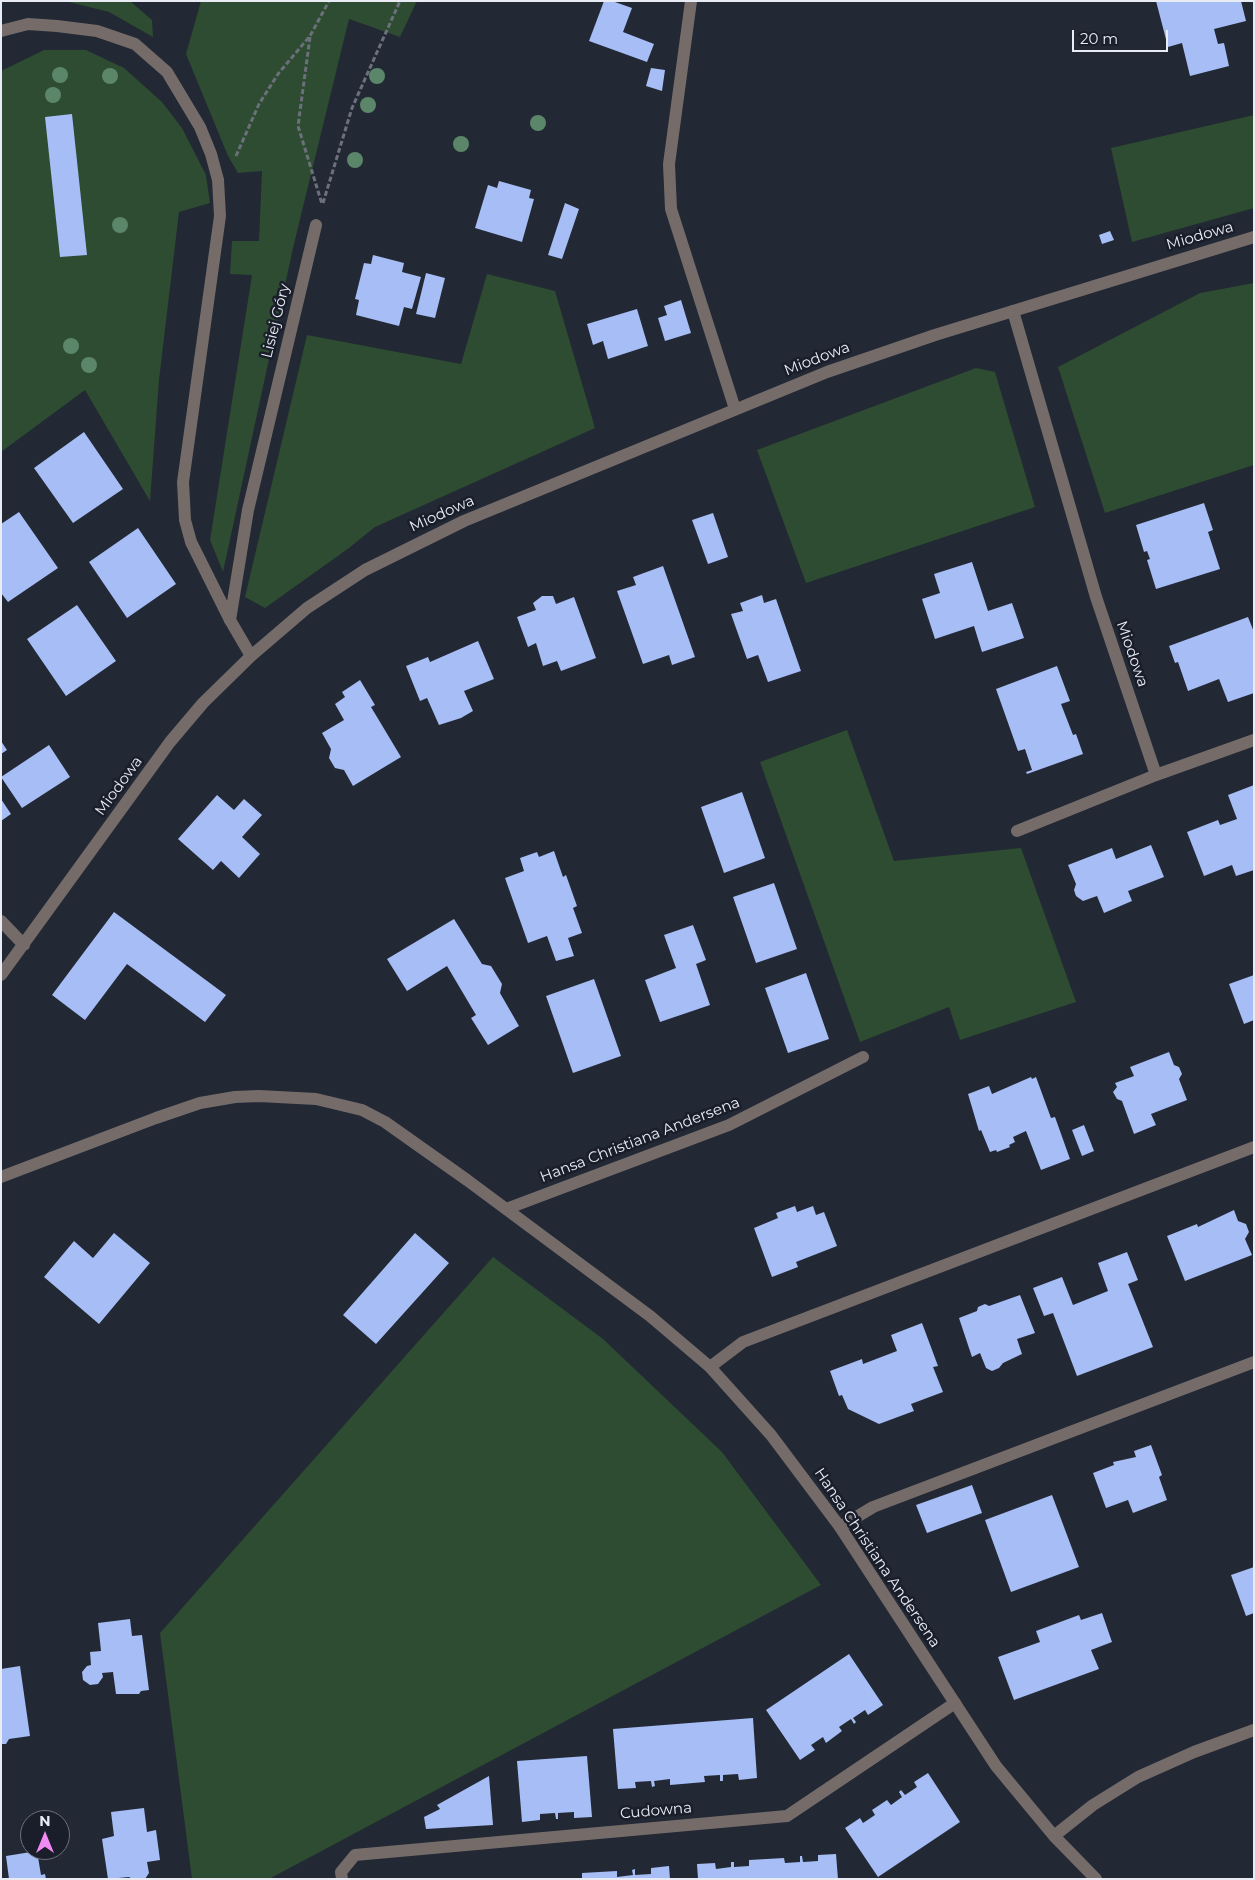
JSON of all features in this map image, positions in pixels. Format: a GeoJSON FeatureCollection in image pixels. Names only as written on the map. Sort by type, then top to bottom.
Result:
{"type":"FeatureCollection","features":[{"type":"Feature","properties":{"kind":"street"},"geometry":{"type":"LineString","coordinates":[[691,1],[669,164],[671,209],[735,409]]}},
{"type":"Feature","properties":{"kind":"street"},"geometry":{"type":"LineString","coordinates":[[1,31],[28,24],[57,26],[96,31],[135,44],[168,72],[200,127],[216,172],[220,216],[183,482],[185,520],[191,542],[230,620],[251,656]]}},
{"type":"Feature","properties":{"kind":"street","name":"Lisiej Góry"},"geometry":{"type":"LineString","coordinates":[[230,620],[248,510],[316,225]]}},
{"type":"Feature","properties":{"kind":"street","name":"Miodowa"},"geometry":{"type":"LineString","coordinates":[[1,975],[170,742],[219,686],[307,608],[366,570],[394,554],[464,521],[850,363],[1254,237]]}},
{"type":"Feature","properties":{"kind":"street","name":"Miodowa"},"geometry":{"type":"LineString","coordinates":[[1013,311],[1096,597],[1156,775]]}},
{"type":"Feature","properties":{"kind":"street"},"geometry":{"type":"LineString","coordinates":[[1017,831],[1156,775],[1254,740]]}},
{"type":"Feature","properties":{"kind":"street"},"geometry":{"type":"LineString","coordinates":[[1,921],[24,945]]}},
{"type":"Feature","properties":{"kind":"street","name":"Hansa Christiana Andersena"},"geometry":{"type":"LineString","coordinates":[[506,1209],[729,1125],[863,1057]]}},
{"type":"Feature","properties":{"kind":"street","name":"Hansa Christiana Andersena"},"geometry":{"type":"LineString","coordinates":[[1,1177],[200,1103],[241,1097],[290,1097],[332,1102],[362,1110],[420,1146],[650,1316],[710,1367],[771,1435],[840,1527],[996,1766],[1054,1836],[1096,1879]]}},
{"type":"Feature","properties":{"kind":"street"},"geometry":{"type":"LineString","coordinates":[[710,1367],[743,1342],[1254,1147]]}},
{"type":"Feature","properties":{"kind":"street"},"geometry":{"type":"LineString","coordinates":[[840,1527],[873,1507],[1254,1362]]}},
{"type":"Feature","properties":{"kind":"street","name":"Cudowna"},"geometry":{"type":"LineString","coordinates":[[342,1879],[341,1872],[355,1855],[787,1816],[955,1703]]}},
{"type":"Feature","properties":{"kind":"street"},"geometry":{"type":"LineString","coordinates":[[1054,1836],[1093,1805],[1138,1777],[1194,1752],[1254,1730]]}},
{"type":"Feature","properties":{"kind":"path"},"geometry":{"type":"LineString","coordinates":[[216,172],[238,154],[259,104],[278,74],[310,36],[328,1]]}},
{"type":"Feature","properties":{"kind":"path"},"geometry":{"type":"LineString","coordinates":[[316,225],[352,108],[400,1]]}},
{"type":"Feature","properties":{"kind":"path"},"geometry":{"type":"LineString","coordinates":[[310,36],[298,126],[322,205]]}},
{"type":"Feature","properties":{"kind":"green space"},"geometry":{"type":"Polygon","coordinates":[[[65,1],[130,1],[152,20],[153,37],[109,12],[65,1]]]}},
{"type":"Feature","properties":{"kind":"green space"},"geometry":{"type":"Polygon","coordinates":[[[201,1],[417,1],[400,37],[349,19],[293,248],[223,572],[210,540],[252,275],[230,274],[232,241],[259,241],[262,171],[238,173],[228,156],[186,54],[201,1]]]}},
{"type":"Feature","properties":{"kind":"green space"},"geometry":{"type":"Polygon","coordinates":[[[44,50],[86,50],[124,68],[162,102],[182,128],[206,175],[210,203],[179,212],[159,380],[150,501],[85,390],[1,452],[1,71],[44,50]]]}},
{"type":"Feature","properties":{"kind":"green space"},"geometry":{"type":"Polygon","coordinates":[[[1254,115],[1254,208],[1132,242],[1111,148],[1254,115]]]}},
{"type":"Feature","properties":{"kind":"green space"},"geometry":{"type":"Polygon","coordinates":[[[487,274],[555,291],[595,428],[375,527],[265,608],[245,597],[307,335],[461,364],[487,274]]]}},
{"type":"Feature","properties":{"kind":"green space"},"geometry":{"type":"Polygon","coordinates":[[[1254,283],[1254,465],[1105,513],[1058,367],[1200,293],[1254,283]]]}},
{"type":"Feature","properties":{"kind":"green space"},"geometry":{"type":"Polygon","coordinates":[[[976,368],[995,372],[1035,507],[806,583],[757,450],[976,368]]]}},
{"type":"Feature","properties":{"kind":"green space"},"geometry":{"type":"Polygon","coordinates":[[[847,730],[894,861],[1021,848],[1076,1002],[960,1040],[949,1007],[860,1042],[760,762],[847,730]]]}},
{"type":"Feature","properties":{"kind":"green space"},"geometry":{"type":"Polygon","coordinates":[[[493,1257],[603,1339],[722,1452],[821,1585],[269,1879],[192,1879],[160,1633],[493,1257]]]}},
{"type":"Feature","properties":{"kind":"building"},"geometry":{"type":"Polygon","coordinates":[[[604,1],[612,1],[632,8],[623,32],[654,44],[647,62],[589,41],[604,1]]]}},
{"type":"Feature","properties":{"kind":"building"},"geometry":{"type":"Polygon","coordinates":[[[1156,1],[1241,1],[1246,21],[1214,29],[1218,44],[1224,43],[1229,66],[1190,76],[1182,43],[1168,47],[1156,1]]]}},
{"type":"Feature","properties":{"kind":"building"},"geometry":{"type":"Polygon","coordinates":[[[651,68],[665,70],[662,91],[646,86],[651,68]]]}},
{"type":"Feature","properties":{"kind":"building"},"geometry":{"type":"Polygon","coordinates":[[[72,114],[87,255],[60,257],[45,117],[72,114]]]}},
{"type":"Feature","properties":{"kind":"building"},"geometry":{"type":"Polygon","coordinates":[[[499,181],[531,190],[529,198],[534,199],[522,242],[475,228],[488,185],[497,188],[499,181]]]}},
{"type":"Feature","properties":{"kind":"building"},"geometry":{"type":"Polygon","coordinates":[[[565,203],[579,209],[562,259],[548,255],[565,203]]]}},
{"type":"Feature","properties":{"kind":"building"},"geometry":{"type":"Polygon","coordinates":[[[1110,231],[1114,240],[1102,244],[1099,235],[1110,231]]]}},
{"type":"Feature","properties":{"kind":"building"},"geometry":{"type":"Polygon","coordinates":[[[373,255],[404,263],[402,272],[421,277],[412,309],[404,307],[399,326],[356,315],[359,300],[355,299],[364,263],[371,264],[373,255]]]}},
{"type":"Feature","properties":{"kind":"building"},"geometry":{"type":"Polygon","coordinates":[[[426,273],[445,278],[435,318],[416,314],[426,273]]]}},
{"type":"Feature","properties":{"kind":"building"},"geometry":{"type":"Polygon","coordinates":[[[681,300],[691,333],[665,341],[658,318],[667,315],[664,306],[681,300]]]}},
{"type":"Feature","properties":{"kind":"building"},"geometry":{"type":"Polygon","coordinates":[[[637,309],[648,346],[608,359],[603,341],[593,345],[587,324],[637,309]]]}},
{"type":"Feature","properties":{"kind":"building"},"geometry":{"type":"Polygon","coordinates":[[[84,432],[123,489],[73,523],[34,468],[84,432]]]}},
{"type":"Feature","properties":{"kind":"building"},"geometry":{"type":"Polygon","coordinates":[[[1204,503],[1213,530],[1208,532],[1220,569],[1156,589],[1147,560],[1150,559],[1147,551],[1144,552],[1136,525],[1204,503]]]}},
{"type":"Feature","properties":{"kind":"building"},"geometry":{"type":"Polygon","coordinates":[[[19,512],[58,568],[8,602],[1,593],[1,524],[19,512]]]}},
{"type":"Feature","properties":{"kind":"building"},"geometry":{"type":"Polygon","coordinates":[[[713,513],[728,557],[708,564],[692,520],[713,513]]]}},
{"type":"Feature","properties":{"kind":"building"},"geometry":{"type":"Polygon","coordinates":[[[138,528],[176,584],[127,618],[89,562],[138,528]]]}},
{"type":"Feature","properties":{"kind":"building"},"geometry":{"type":"Polygon","coordinates":[[[972,562],[988,611],[1012,603],[1024,638],[982,652],[974,626],[935,639],[922,599],[940,593],[934,574],[972,562]]]}},
{"type":"Feature","properties":{"kind":"building"},"geometry":{"type":"Polygon","coordinates":[[[663,566],[695,657],[672,665],[669,655],[643,664],[617,591],[636,585],[633,577],[663,566]]]}},
{"type":"Feature","properties":{"kind":"building"},"geometry":{"type":"Polygon","coordinates":[[[762,595],[764,603],[776,599],[801,671],[768,682],[758,655],[747,659],[731,614],[743,611],[740,603],[762,595]]]}},
{"type":"Feature","properties":{"kind":"building"},"geometry":{"type":"Polygon","coordinates":[[[542,596],[553,596],[556,604],[574,597],[596,658],[561,671],[557,661],[543,666],[536,643],[528,647],[517,617],[536,610],[533,603],[542,596]]]}},
{"type":"Feature","properties":{"kind":"building"},"geometry":{"type":"Polygon","coordinates":[[[77,605],[116,661],[66,696],[27,639],[77,605]]]}},
{"type":"Feature","properties":{"kind":"building"},"geometry":{"type":"Polygon","coordinates":[[[1248,617],[1254,632],[1254,693],[1228,702],[1219,679],[1188,691],[1178,662],[1175,663],[1169,646],[1248,617]]]}},
{"type":"Feature","properties":{"kind":"building"},"geometry":{"type":"Polygon","coordinates":[[[478,641],[494,679],[464,691],[473,711],[461,718],[439,725],[427,698],[420,701],[406,666],[428,657],[430,662],[478,641]]]}},
{"type":"Feature","properties":{"kind":"building"},"geometry":{"type":"Polygon","coordinates":[[[1057,666],[1070,701],[1061,704],[1073,735],[1076,734],[1083,754],[1027,774],[1026,772],[1032,770],[1025,749],[1018,751],[996,689],[1057,666]]]}},
{"type":"Feature","properties":{"kind":"building"},"geometry":{"type":"Polygon","coordinates":[[[360,680],[375,705],[371,707],[401,757],[353,786],[344,770],[335,768],[329,758],[331,749],[322,733],[344,720],[335,704],[345,697],[342,692],[360,680]]]}},
{"type":"Feature","properties":{"kind":"building"},"geometry":{"type":"Polygon","coordinates":[[[1,741],[7,750],[1,754],[1,741]]]}},
{"type":"Feature","properties":{"kind":"building"},"geometry":{"type":"Polygon","coordinates":[[[49,745],[70,777],[22,808],[1,777],[49,745]]]}},
{"type":"Feature","properties":{"kind":"building"},"geometry":{"type":"Polygon","coordinates":[[[1254,785],[1254,870],[1236,876],[1232,865],[1204,876],[1187,832],[1218,820],[1220,825],[1237,819],[1228,795],[1254,785]]]}},
{"type":"Feature","properties":{"kind":"building"},"geometry":{"type":"Polygon","coordinates":[[[742,792],[765,858],[724,873],[701,807],[742,792]]]}},
{"type":"Feature","properties":{"kind":"building"},"geometry":{"type":"Polygon","coordinates":[[[217,795],[234,810],[244,799],[262,815],[242,837],[260,854],[239,878],[221,861],[213,870],[178,839],[217,795]]]}},
{"type":"Feature","properties":{"kind":"building"},"geometry":{"type":"Polygon","coordinates":[[[1,799],[11,814],[1,821],[1,799]]]}},
{"type":"Feature","properties":{"kind":"building"},"geometry":{"type":"Polygon","coordinates":[[[1151,845],[1164,877],[1128,891],[1132,901],[1104,913],[1097,896],[1083,901],[1076,896],[1074,890],[1076,884],[1068,865],[1112,848],[1116,859],[1151,845]]]}},
{"type":"Feature","properties":{"kind":"building"},"geometry":{"type":"Polygon","coordinates":[[[554,851],[563,877],[566,875],[577,906],[573,908],[582,933],[568,938],[574,956],[556,961],[547,936],[528,943],[505,878],[524,871],[520,858],[537,852],[539,857],[554,851]]]}},
{"type":"Feature","properties":{"kind":"building"},"geometry":{"type":"Polygon","coordinates":[[[774,883],[797,949],[756,963],[733,897],[774,883]]]}},
{"type":"Feature","properties":{"kind":"building"},"geometry":{"type":"Polygon","coordinates":[[[114,912],[226,995],[205,1022],[127,964],[85,1020],[52,995],[114,912]]]}},
{"type":"Feature","properties":{"kind":"building"},"geometry":{"type":"Polygon","coordinates":[[[454,919],[482,964],[491,966],[502,984],[500,993],[519,1026],[488,1045],[471,1018],[476,1015],[447,966],[407,991],[387,959],[454,919]]]}},
{"type":"Feature","properties":{"kind":"building"},"geometry":{"type":"Polygon","coordinates":[[[693,925],[706,960],[696,964],[710,1005],[660,1022],[645,980],[676,968],[664,935],[693,925]]]}},
{"type":"Feature","properties":{"kind":"building"},"geometry":{"type":"Polygon","coordinates":[[[806,973],[829,1039],[788,1053],[765,988],[806,973]]]}},
{"type":"Feature","properties":{"kind":"building"},"geometry":{"type":"Polygon","coordinates":[[[1254,975],[1254,1020],[1244,1024],[1229,984],[1254,975]]]}},
{"type":"Feature","properties":{"kind":"building"},"geometry":{"type":"Polygon","coordinates":[[[594,979],[621,1056],[573,1073],[546,996],[594,979]]]}},
{"type":"Feature","properties":{"kind":"building"},"geometry":{"type":"Polygon","coordinates":[[[1169,1052],[1174,1065],[1179,1067],[1182,1074],[1179,1079],[1187,1100],[1151,1114],[1156,1125],[1134,1134],[1122,1101],[1117,1099],[1113,1092],[1117,1087],[1115,1083],[1134,1076],[1130,1067],[1169,1052]]]}},
{"type":"Feature","properties":{"kind":"building"},"geometry":{"type":"Polygon","coordinates":[[[1031,1077],[1032,1079],[1036,1077],[1051,1118],[1055,1117],[1070,1159],[1041,1170],[1026,1131],[1013,1137],[1015,1142],[1009,1145],[1010,1147],[997,1152],[996,1150],[990,1152],[981,1130],[979,1131],[968,1094],[989,1086],[992,1094],[1031,1077]]]}},
{"type":"Feature","properties":{"kind":"building"},"geometry":{"type":"Polygon","coordinates":[[[1084,1125],[1094,1151],[1082,1156],[1072,1130],[1084,1125]]]}},
{"type":"Feature","properties":{"kind":"building"},"geometry":{"type":"Polygon","coordinates":[[[795,1206],[797,1212],[813,1206],[816,1215],[824,1212],[837,1246],[796,1262],[798,1267],[772,1277],[754,1228],[778,1218],[776,1213],[795,1206]]]}},
{"type":"Feature","properties":{"kind":"building"},"geometry":{"type":"Polygon","coordinates":[[[1234,1210],[1238,1221],[1246,1224],[1249,1232],[1245,1239],[1252,1255],[1185,1281],[1167,1236],[1197,1224],[1198,1227],[1234,1210]]]}},
{"type":"Feature","properties":{"kind":"building"},"geometry":{"type":"Polygon","coordinates":[[[114,1233],[150,1263],[99,1324],[44,1277],[74,1241],[93,1258],[114,1233]]]}},
{"type":"Feature","properties":{"kind":"building"},"geometry":{"type":"Polygon","coordinates":[[[415,1233],[449,1263],[376,1344],[343,1315],[415,1233]]]}},
{"type":"Feature","properties":{"kind":"building"},"geometry":{"type":"Polygon","coordinates":[[[1127,1252],[1138,1280],[1128,1284],[1153,1347],[1077,1376],[1053,1313],[1044,1316],[1033,1288],[1062,1277],[1073,1305],[1108,1291],[1098,1263],[1127,1252]]]}},
{"type":"Feature","properties":{"kind":"building"},"geometry":{"type":"Polygon","coordinates":[[[1020,1295],[1035,1333],[1017,1339],[1022,1354],[1003,1363],[999,1368],[992,1371],[986,1368],[980,1353],[972,1357],[959,1318],[977,1311],[978,1307],[985,1304],[989,1306],[1020,1295]]]}},
{"type":"Feature","properties":{"kind":"building"},"geometry":{"type":"Polygon","coordinates":[[[922,1323],[938,1366],[933,1367],[943,1392],[911,1404],[914,1411],[879,1424],[848,1409],[842,1395],[839,1396],[830,1371],[862,1359],[863,1364],[897,1351],[891,1335],[922,1323]]]}},
{"type":"Feature","properties":{"kind":"building"},"geometry":{"type":"Polygon","coordinates":[[[1151,1445],[1162,1475],[1159,1477],[1167,1500],[1133,1513],[1128,1500],[1106,1508],[1093,1473],[1114,1465],[1113,1462],[1136,1457],[1134,1451],[1151,1445]]]}},
{"type":"Feature","properties":{"kind":"building"},"geometry":{"type":"Polygon","coordinates":[[[972,1485],[982,1513],[927,1533],[916,1505],[972,1485]]]}},
{"type":"Feature","properties":{"kind":"building"},"geometry":{"type":"Polygon","coordinates":[[[1052,1495],[1079,1567],[1011,1592],[985,1520],[1052,1495]]]}},
{"type":"Feature","properties":{"kind":"building"},"geometry":{"type":"Polygon","coordinates":[[[1254,1567],[1254,1613],[1246,1616],[1231,1575],[1254,1567]]]}},
{"type":"Feature","properties":{"kind":"building"},"geometry":{"type":"Polygon","coordinates":[[[1102,1613],[1112,1642],[1091,1650],[1099,1669],[1014,1700],[998,1657],[1040,1642],[1036,1631],[1079,1615],[1081,1620],[1102,1613]]]}},
{"type":"Feature","properties":{"kind":"building"},"geometry":{"type":"Polygon","coordinates":[[[130,1619],[132,1636],[142,1635],[149,1690],[141,1691],[139,1694],[116,1694],[113,1672],[102,1673],[103,1677],[98,1684],[90,1685],[83,1680],[82,1672],[87,1666],[91,1665],[90,1652],[101,1651],[98,1623],[130,1619]]]}},
{"type":"Feature","properties":{"kind":"building"},"geometry":{"type":"Polygon","coordinates":[[[849,1654],[883,1705],[868,1715],[865,1710],[853,1718],[856,1722],[854,1724],[851,1719],[839,1727],[842,1731],[826,1743],[823,1737],[811,1745],[815,1750],[800,1760],[766,1710],[849,1654]]]}},
{"type":"Feature","properties":{"kind":"building"},"geometry":{"type":"Polygon","coordinates":[[[20,1666],[30,1736],[9,1739],[6,1744],[1,1744],[1,1669],[20,1666]]]}},
{"type":"Feature","properties":{"kind":"building"},"geometry":{"type":"Polygon","coordinates":[[[753,1718],[757,1778],[739,1780],[738,1774],[723,1775],[723,1781],[720,1781],[720,1775],[704,1776],[705,1782],[670,1785],[670,1779],[654,1781],[655,1786],[652,1787],[651,1781],[635,1782],[636,1788],[618,1789],[613,1729],[753,1718]]]}},
{"type":"Feature","properties":{"kind":"building"},"geometry":{"type":"Polygon","coordinates":[[[587,1756],[592,1817],[574,1818],[574,1812],[558,1813],[558,1819],[556,1819],[555,1813],[540,1814],[540,1820],[522,1822],[517,1761],[587,1756]]]}},
{"type":"Feature","properties":{"kind":"building"},"geometry":{"type":"Polygon","coordinates":[[[928,1773],[960,1822],[878,1877],[845,1828],[860,1818],[863,1823],[875,1815],[872,1810],[887,1800],[891,1805],[902,1797],[899,1792],[901,1790],[905,1795],[917,1787],[914,1782],[928,1773]]]}},
{"type":"Feature","properties":{"kind":"building"},"geometry":{"type":"Polygon","coordinates":[[[489,1776],[493,1825],[426,1829],[424,1817],[440,1809],[437,1805],[489,1776]]]}},
{"type":"Feature","properties":{"kind":"building"},"geometry":{"type":"Polygon","coordinates":[[[144,1808],[147,1832],[156,1830],[160,1860],[147,1862],[149,1873],[145,1879],[132,1879],[129,1877],[108,1879],[102,1839],[114,1836],[111,1812],[144,1808]]]}},
{"type":"Feature","properties":{"kind":"building"},"geometry":{"type":"Polygon","coordinates":[[[20,1854],[20,1860],[38,1860],[41,1875],[45,1874],[46,1879],[9,1879],[6,1856],[20,1854]]]}},
{"type":"Feature","properties":{"kind":"building"},"geometry":{"type":"Polygon","coordinates":[[[836,1854],[838,1879],[698,1879],[697,1864],[715,1863],[716,1869],[731,1867],[731,1862],[734,1862],[734,1867],[749,1866],[749,1860],[784,1858],[785,1863],[800,1862],[800,1856],[802,1856],[803,1862],[818,1861],[818,1855],[836,1854]]]}},
{"type":"Feature","properties":{"kind":"building"},"geometry":{"type":"Polygon","coordinates":[[[669,1866],[670,1879],[582,1879],[582,1873],[617,1871],[617,1877],[633,1875],[632,1870],[635,1869],[635,1875],[651,1874],[651,1868],[669,1866]]]}}]}
